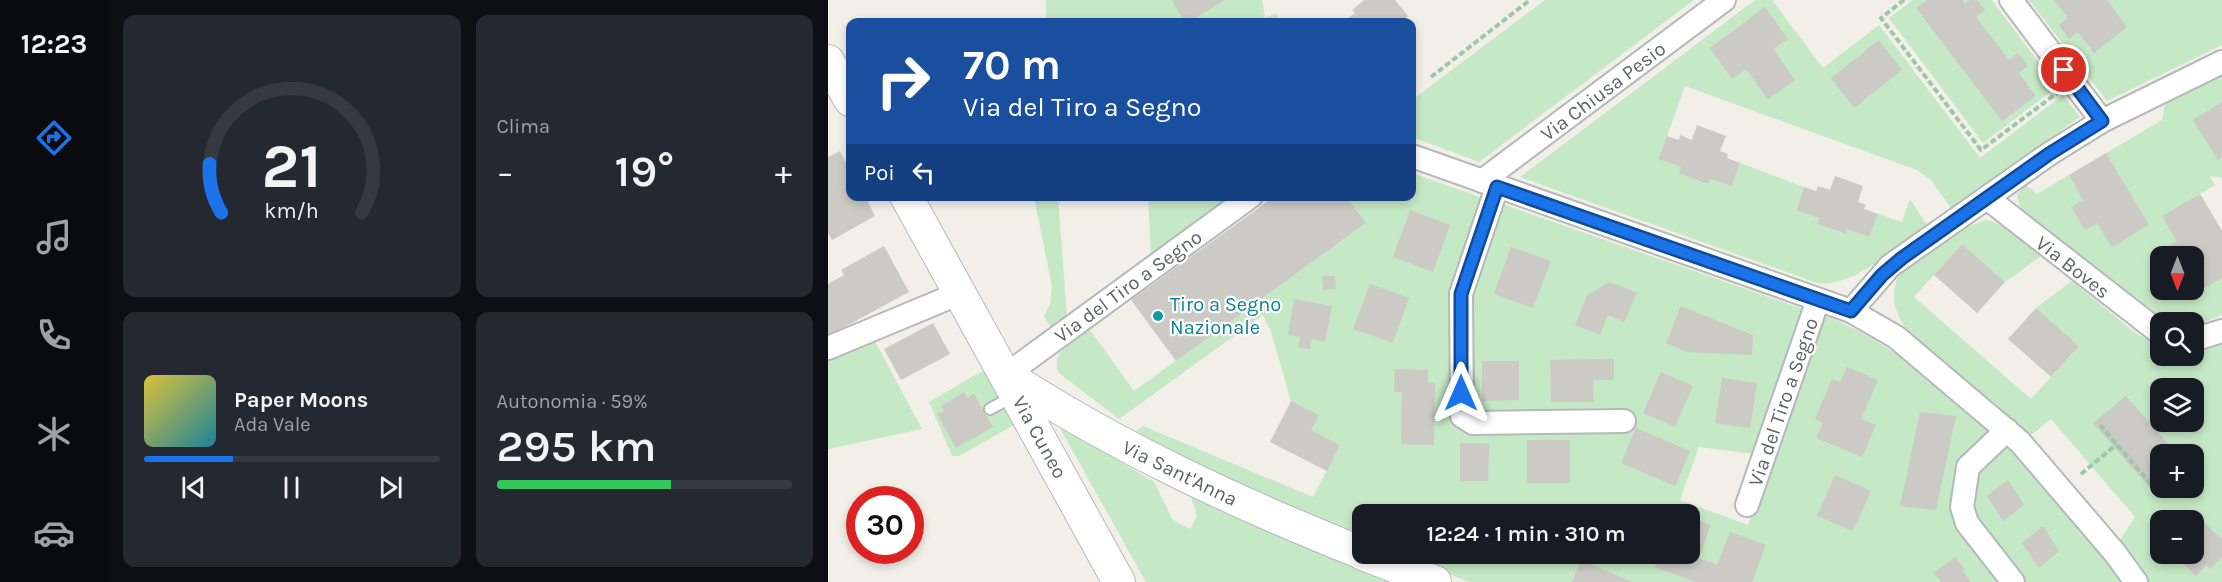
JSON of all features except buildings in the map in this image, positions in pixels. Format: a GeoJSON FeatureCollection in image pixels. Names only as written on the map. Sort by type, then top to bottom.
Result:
{"type":"FeatureCollection","features":[{"type":"Feature","properties":{"kind":"street","name":"Via Chiusa Pesio"},"geometry":{"type":"LineString","coordinates":[[1490,184],[1724,0]]}},
{"type":"Feature","properties":{"kind":"street"},"geometry":{"type":"LineString","coordinates":[[2011,0],[2102,121]]}},
{"type":"Feature","properties":{"kind":"street"},"geometry":{"type":"LineString","coordinates":[[828,61],[846,93]]}},
{"type":"Feature","properties":{"kind":"street"},"geometry":{"type":"LineString","coordinates":[[1851,311],[1890,266],[1987,198],[2102,121],[2222,62]]}},
{"type":"Feature","properties":{"kind":"street","name":"Via del Tiro a Segno"},"geometry":{"type":"LineString","coordinates":[[1416,157],[1851,311],[1896,337],[2007,430],[2085,516],[2136,582]]}},
{"type":"Feature","properties":{"kind":"street"},"geometry":{"type":"LineString","coordinates":[[1490,184],[1461,294],[1462,416],[1473,423],[1624,421]]}},
{"type":"Feature","properties":{"kind":"street","name":"Via Boves"},"geometry":{"type":"LineString","coordinates":[[1987,198],[2150,325]]}},
{"type":"Feature","properties":{"kind":"street","name":"Via Cuneo"},"geometry":{"type":"LineString","coordinates":[[909,201],[1119,582]]}},
{"type":"Feature","properties":{"kind":"street","name":"Via del Tiro a Segno"},"geometry":{"type":"LineString","coordinates":[[1012,385],[1245,201]]}},
{"type":"Feature","properties":{"kind":"street"},"geometry":{"type":"LineString","coordinates":[[828,348],[960,293]]}},
{"type":"Feature","properties":{"kind":"street","name":"Via del Tiro a Segno"},"geometry":{"type":"LineString","coordinates":[[1747,505],[1818,300]]}},
{"type":"Feature","properties":{"kind":"street"},"geometry":{"type":"LineString","coordinates":[[2204,338],[2222,331]]}},
{"type":"Feature","properties":{"kind":"street","name":"Via Sant'Anna"},"geometry":{"type":"LineString","coordinates":[[1012,385],[1167,468],[1257,510],[1352,549]]}},
{"type":"Feature","properties":{"kind":"street"},"geometry":{"type":"LineString","coordinates":[[2007,430],[1968,467],[1962,507],[1967,523],[2013,582]]}},
{"type":"Feature","properties":{"kind":"street","name":"Via Sant'Anna"},"geometry":{"type":"LineString","coordinates":[[1390,564],[1435,582]]}},
{"type":"Feature","properties":{"kind":"lane"},"geometry":{"type":"LineString","coordinates":[[990,409],[1012,385]]}},
{"type":"Feature","properties":{"kind":"path"},"geometry":{"type":"LineString","coordinates":[[1431,77],[1530,0]]}},
{"type":"Feature","properties":{"kind":"path"},"geometry":{"type":"LineString","coordinates":[[1904,0],[1881,18],[1981,150],[2062,89]]}},
{"type":"Feature","properties":{"kind":"path"},"geometry":{"type":"LineString","coordinates":[[2100,425],[2150,483]]}},
{"type":"Feature","properties":{"kind":"path"},"geometry":{"type":"LineString","coordinates":[[2081,474],[2117,444]]}},
{"type":"Feature","properties":{"kind":"green space"},"geometry":{"type":"Polygon","coordinates":[[[1046,0],[1262,0],[1265,18],[1046,18],[1046,0]]]}},
{"type":"Feature","properties":{"kind":"green space"},"geometry":{"type":"Polygon","coordinates":[[[1545,0],[1694,0],[1479,162],[1416,138],[1416,97],[1545,0]]]}},
{"type":"Feature","properties":{"kind":"green space"},"geometry":{"type":"Polygon","coordinates":[[[1755,0],[1772,0],[1823,68],[1879,25],[1980,158],[2063,95],[2080,117],[1951,208],[1931,180],[1917,170],[1685,86],[1659,159],[1681,167],[1680,173],[1708,183],[1710,179],[1732,186],[1740,163],[1804,187],[1796,209],[1819,218],[1817,224],[1845,234],[1847,229],[1869,237],[1878,214],[1902,222],[1910,199],[1927,225],[1875,264],[1846,279],[1831,283],[1817,283],[1520,177],[1755,0]]]}},
{"type":"Feature","properties":{"kind":"green space"},"geometry":{"type":"Polygon","coordinates":[[[1913,0],[1992,0],[2057,87],[1983,143],[1889,18],[1913,0]]]}},
{"type":"Feature","properties":{"kind":"green space"},"geometry":{"type":"Polygon","coordinates":[[[2029,0],[2222,0],[2222,45],[2107,101],[2029,0]]]}},
{"type":"Feature","properties":{"kind":"green space"},"geometry":{"type":"Polygon","coordinates":[[[1277,13],[1278,18],[1265,18],[1277,13]]]}},
{"type":"Feature","properties":{"kind":"green space"},"geometry":{"type":"Polygon","coordinates":[[[2222,76],[2222,178],[2210,176],[2215,185],[2200,194],[2222,231],[2222,315],[2204,322],[2204,312],[2148,312],[2025,213],[2020,207],[2017,195],[2025,185],[2037,194],[2162,120],[2165,104],[2222,76]]]}},
{"type":"Feature","properties":{"kind":"green space"},"geometry":{"type":"Polygon","coordinates":[[[1416,174],[1483,198],[1452,287],[1472,412],[1469,303],[1502,204],[1806,310],[1755,454],[1699,447],[1680,500],[1691,504],[1352,504],[1352,534],[1218,476],[1136,431],[1143,426],[1313,497],[1340,445],[1311,430],[1318,415],[1291,401],[1271,332],[1263,315],[1119,419],[1059,373],[1057,365],[1060,353],[1070,343],[1090,330],[1134,391],[1365,224],[1349,201],[1416,201],[1416,174]]]}},
{"type":"Feature","properties":{"kind":"green space"},"geometry":{"type":"Polygon","coordinates":[[[1035,201],[1058,201],[1067,316],[1051,328],[1044,316],[1050,304],[1052,287],[1035,201]]]}},
{"type":"Feature","properties":{"kind":"green space"},"geometry":{"type":"Polygon","coordinates":[[[1148,201],[1225,201],[1151,254],[1148,201]]]}},
{"type":"Feature","properties":{"kind":"green space"},"geometry":{"type":"Polygon","coordinates":[[[1986,220],[2002,225],[2041,256],[2005,282],[1962,244],[1914,297],[2031,399],[2079,346],[2036,308],[2072,281],[2133,331],[2150,342],[2150,366],[2204,366],[2204,349],[2222,345],[2222,582],[2149,582],[2119,541],[2135,517],[2051,419],[2031,435],[1911,335],[1898,314],[1894,300],[1898,276],[1962,229],[1986,220]]]}},
{"type":"Feature","properties":{"kind":"green space"},"geometry":{"type":"Polygon","coordinates":[[[1823,315],[1847,325],[1893,352],[1935,383],[1995,433],[1957,501],[2005,582],[1469,582],[1424,564],[1700,564],[1700,507],[1748,525],[1823,315]]]}},
{"type":"Feature","properties":{"kind":"green space"},"geometry":{"type":"Polygon","coordinates":[[[873,338],[922,429],[828,449],[828,357],[873,338]]]}},
{"type":"Feature","properties":{"kind":"green space"},"geometry":{"type":"Polygon","coordinates":[[[984,370],[1014,425],[959,456],[952,456],[929,402],[984,370]]]}},
{"type":"Feature","properties":{"kind":"green space"},"geometry":{"type":"Polygon","coordinates":[[[1057,423],[1154,482],[1173,520],[1190,529],[1197,516],[1190,493],[1352,562],[1352,564],[1358,564],[1400,582],[1146,582],[1057,423]]]}},
{"type":"Feature","properties":{"kind":"green space"},"geometry":{"type":"Polygon","coordinates":[[[2003,441],[2100,551],[2123,582],[2022,582],[1969,509],[1971,479],[2003,441]]]}},
{"type":"Feature","properties":{"kind":"place","name":"Tiro a Segno Nazionale"},"geometry":{"type":"Point","coordinates":[1158,316]}},
{"type":"Feature","properties":{"kind":"route"},"geometry":{"type":"LineString","coordinates":[[1461,393],[1461,294],[1465,276],[1497,187],[1851,311],[1890,266],[2049,154],[2102,121],[2064,70]]}}]}
